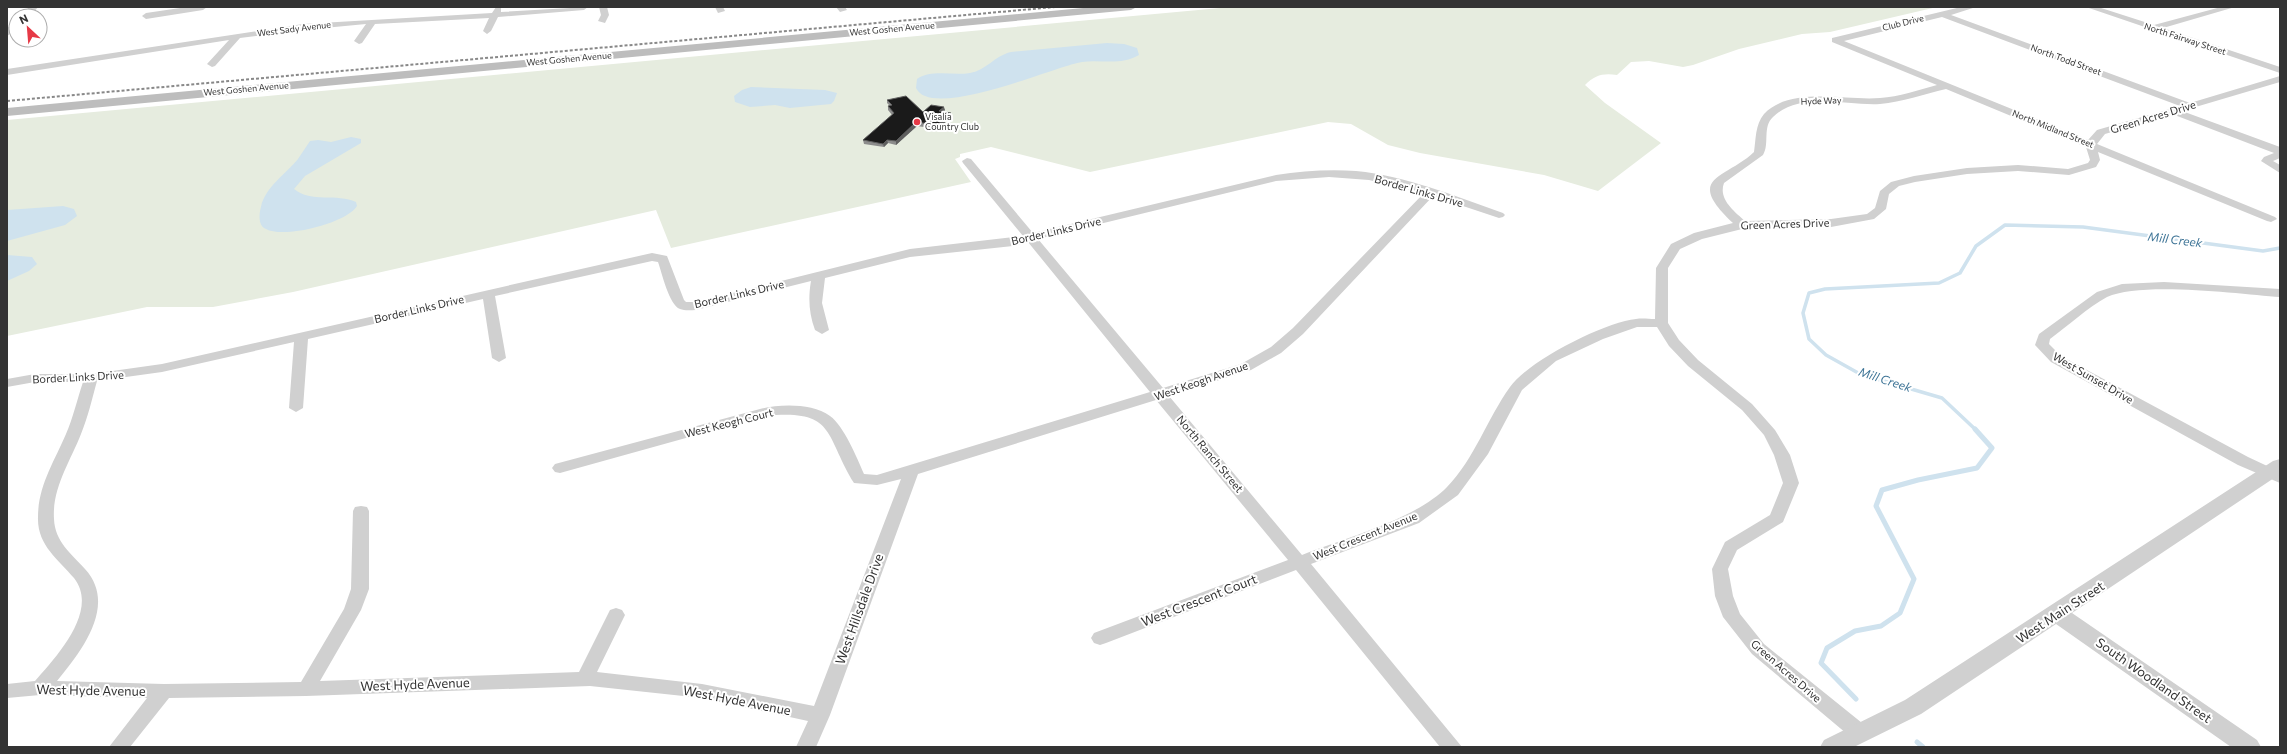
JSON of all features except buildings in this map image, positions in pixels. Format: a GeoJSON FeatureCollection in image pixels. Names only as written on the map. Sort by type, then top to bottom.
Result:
{"type":"FeatureCollection","features":[{"type":"Feature","properties":{"kind":"main road","name":"West Goshen Avenue"},"geometry":{"type":"LineString","coordinates":[[7,112],[1131,7]]}},
{"type":"Feature","properties":{"kind":"street"},"geometry":{"type":"LineString","coordinates":[[151,7],[146,16],[203,7]]}},
{"type":"Feature","properties":{"kind":"street"},"geometry":{"type":"LineString","coordinates":[[487,31],[499,7]]}},
{"type":"Feature","properties":{"kind":"street","name":"West Sady Avenue"},"geometry":{"type":"LineString","coordinates":[[7,72],[109,59],[237,36],[304,27],[494,16],[584,7]]}},
{"type":"Feature","properties":{"kind":"street"},"geometry":{"type":"LineString","coordinates":[[602,21],[605,15],[603,7]]}},
{"type":"Feature","properties":{"kind":"street","name":"Club Drive"},"geometry":{"type":"LineString","coordinates":[[1835,40],[1972,7]]}},
{"type":"Feature","properties":{"kind":"street","name":"North Fairway Street"},"geometry":{"type":"LineString","coordinates":[[2090,7],[2280,70]]}},
{"type":"Feature","properties":{"kind":"street"},"geometry":{"type":"LineString","coordinates":[[2154,28],[2226,7]]}},
{"type":"Feature","properties":{"kind":"street","name":"North Todd Street"},"geometry":{"type":"LineString","coordinates":[[1942,14],[2190,106]]}},
{"type":"Feature","properties":{"kind":"street"},"geometry":{"type":"LineString","coordinates":[[359,41],[372,22]]}},
{"type":"Feature","properties":{"kind":"street"},"geometry":{"type":"LineString","coordinates":[[212,64],[237,36]]}},
{"type":"Feature","properties":{"kind":"street","name":"North Midland Street"},"geometry":{"type":"LineString","coordinates":[[1835,40],[2271,219]]}},
{"type":"Feature","properties":{"kind":"street","name":"Green Acres Drive"},"geometry":{"type":"LineString","coordinates":[[1860,733],[1758,649],[1732,617],[1724,596],[1720,570],[1731,546],[1777,518],[1791,483],[1782,455],[1770,433],[1747,407],[1693,363],[1674,343],[1661,323],[1662,268],[1675,247],[1698,236],[1742,225],[1831,223],[1870,217],[1880,209],[1884,193],[1895,184],[1914,179],[1967,171],[2018,168],[2069,172],[2092,165],[2095,160],[2091,144],[2101,132],[2280,79]]}},
{"type":"Feature","properties":{"kind":"street","name":"Hyde Way"},"geometry":{"type":"LineString","coordinates":[[1742,225],[1721,206],[1716,195],[1718,184],[1724,176],[1752,161],[1759,153],[1760,131],[1768,115],[1778,108],[1809,100],[1880,101],[1946,86]]}},
{"type":"Feature","properties":{"kind":"street"},"geometry":{"type":"LineString","coordinates":[[2173,111],[2280,152]]}},
{"type":"Feature","properties":{"kind":"street"},"geometry":{"type":"LineString","coordinates":[[2280,152],[2266,161],[2280,170]]}},
{"type":"Feature","properties":{"kind":"street","name":"North Ranch Street"},"geometry":{"type":"LineString","coordinates":[[967,162],[1452,747]]}},
{"type":"Feature","properties":{"kind":"street","name":"Border Links Drive"},"geometry":{"type":"LineString","coordinates":[[7,383],[35,378],[91,378],[162,368],[652,257],[663,259],[678,301],[683,306],[696,306],[910,253],[1013,242],[1268,180],[1301,174],[1328,173],[1357,175],[1382,179],[1431,192],[1499,215]]}},
{"type":"Feature","properties":{"kind":"street","name":"West Keogh Avenue"},"geometry":{"type":"LineString","coordinates":[[912,471],[1246,367],[1276,350],[1298,331],[1431,192]]}},
{"type":"Feature","properties":{"kind":"street"},"geometry":{"type":"LineString","coordinates":[[818,276],[815,301],[816,318],[822,330]]}},
{"type":"Feature","properties":{"kind":"street","name":"West Sunset Drive"},"geometry":{"type":"LineString","coordinates":[[2276,472],[2243,461],[2056,359],[2042,345],[2044,338],[2102,295],[2122,288],[2164,286],[2280,293]]}},
{"type":"Feature","properties":{"kind":"street"},"geometry":{"type":"LineString","coordinates":[[488,293],[499,358]]}},
{"type":"Feature","properties":{"kind":"street","name":"West Crescent Avenue"},"geometry":{"type":"LineString","coordinates":[[1299,562],[1414,519],[1452,491],[1480,454],[1516,388],[1551,358],[1598,336],[1636,323],[1661,323]]}},
{"type":"Feature","properties":{"kind":"street"},"geometry":{"type":"LineString","coordinates":[[296,408],[300,336]]}},
{"type":"Feature","properties":{"kind":"street"},"geometry":{"type":"LineString","coordinates":[[40,688],[63,660],[84,628],[91,597],[83,577],[56,551],[46,532],[46,509],[53,478],[74,433],[91,378]]}},
{"type":"Feature","properties":{"kind":"street","name":"West Keogh Court"},"geometry":{"type":"LineString","coordinates":[[560,468],[765,412],[787,410],[810,413],[826,420],[859,479],[877,480],[912,471]]}},
{"type":"Feature","properties":{"kind":"street","name":"West Hillsdale Drive"},"geometry":{"type":"LineString","coordinates":[[806,747],[820,716],[912,471]]}},
{"type":"Feature","properties":{"kind":"street","name":"West Main Street"},"geometry":{"type":"LineString","coordinates":[[1832,747],[1913,707],[2276,472]]}},
{"type":"Feature","properties":{"kind":"street"},"geometry":{"type":"LineString","coordinates":[[306,689],[352,610],[360,590],[361,511]]}},
{"type":"Feature","properties":{"kind":"street","name":"West Crescent Court"},"geometry":{"type":"LineString","coordinates":[[1100,638],[1299,562]]}},
{"type":"Feature","properties":{"kind":"street","name":"South Woodland Street"},"geometry":{"type":"LineString","coordinates":[[2058,614],[2249,747]]}},
{"type":"Feature","properties":{"kind":"street"},"geometry":{"type":"LineString","coordinates":[[585,679],[616,615]]}},
{"type":"Feature","properties":{"kind":"street","name":"West Hyde Avenue"},"geometry":{"type":"LineString","coordinates":[[7,690],[40,688],[164,691],[306,689],[585,679],[702,691],[776,708],[820,716]]}},
{"type":"Feature","properties":{"kind":"street"},"geometry":{"type":"LineString","coordinates":[[119,747],[164,691]]}},
{"type":"Feature","properties":{"kind":"shaded area","name":"Visalia Country Club"},"geometry":{"type":"Polygon","coordinates":[[[1231,7],[1937,7],[1830,32],[1802,34],[1739,49],[1683,67],[1649,61],[1631,62],[1617,75],[1608,74],[1592,79],[1585,85],[1605,103],[1661,143],[1598,191],[1544,175],[1420,153],[1388,145],[1351,124],[1328,122],[1090,172],[991,147],[960,154],[960,157],[955,159],[971,182],[671,248],[656,210],[293,292],[213,307],[147,307],[7,336],[7,120],[1231,7]]]}},
{"type":"Feature","properties":{"kind":"water"},"geometry":{"type":"Polygon","coordinates":[[[1107,43],[1124,44],[1137,48],[1139,55],[1118,61],[1082,62],[995,89],[968,95],[945,98],[926,97],[916,88],[917,79],[923,76],[936,73],[970,73],[981,69],[1005,54],[1011,52],[1107,43]]]}},
{"type":"Feature","properties":{"kind":"water"},"geometry":{"type":"Polygon","coordinates":[[[751,87],[825,90],[837,93],[831,104],[790,108],[775,105],[750,107],[735,102],[734,96],[742,90],[751,87]]]}},
{"type":"Feature","properties":{"kind":"water"},"geometry":{"type":"Polygon","coordinates":[[[351,137],[361,139],[361,143],[305,176],[294,189],[308,196],[349,199],[356,202],[357,206],[341,218],[314,228],[300,231],[275,232],[263,227],[260,223],[260,213],[263,200],[271,187],[293,165],[310,141],[318,140],[331,142],[351,137]]]}},
{"type":"Feature","properties":{"kind":"water"},"geometry":{"type":"Polygon","coordinates":[[[63,206],[74,209],[77,216],[65,225],[7,241],[7,210],[63,206]]]}},
{"type":"Feature","properties":{"kind":"water"},"geometry":{"type":"Polygon","coordinates":[[[7,255],[32,257],[37,264],[29,271],[7,281],[7,255]]]}},
{"type":"Feature","properties":{"kind":"waterway","name":"Mill Creek"},"geometry":{"type":"LineString","coordinates":[[1975,429],[1942,398],[1860,374],[1826,355],[1809,339],[1803,313],[1809,293],[1825,289],[1939,283],[1960,273],[1976,246],[2005,225],[2083,227],[2263,251],[2280,248]]}},
{"type":"Feature","properties":{"kind":"waterway","name":"Mill Creek"},"geometry":{"type":"LineString","coordinates":[[1856,699],[1821,663],[1827,648],[1855,631],[1881,626],[1900,613],[1914,579],[1876,506],[1882,490],[1918,480],[1977,468],[1992,448],[1975,429]]}},
{"type":"Feature","properties":{"kind":"waterway","name":"Mill Creek"},"geometry":{"type":"LineString","coordinates":[[1917,742],[1923,747]]}},
{"type":"Feature","properties":{"kind":"railway"},"geometry":{"type":"LineString","coordinates":[[7,101],[1055,7]]}},
{"type":"Feature","properties":{"kind":"place","name":"Visalia Country Club"},"geometry":{"type":"Point","coordinates":[917,122]}}]}
